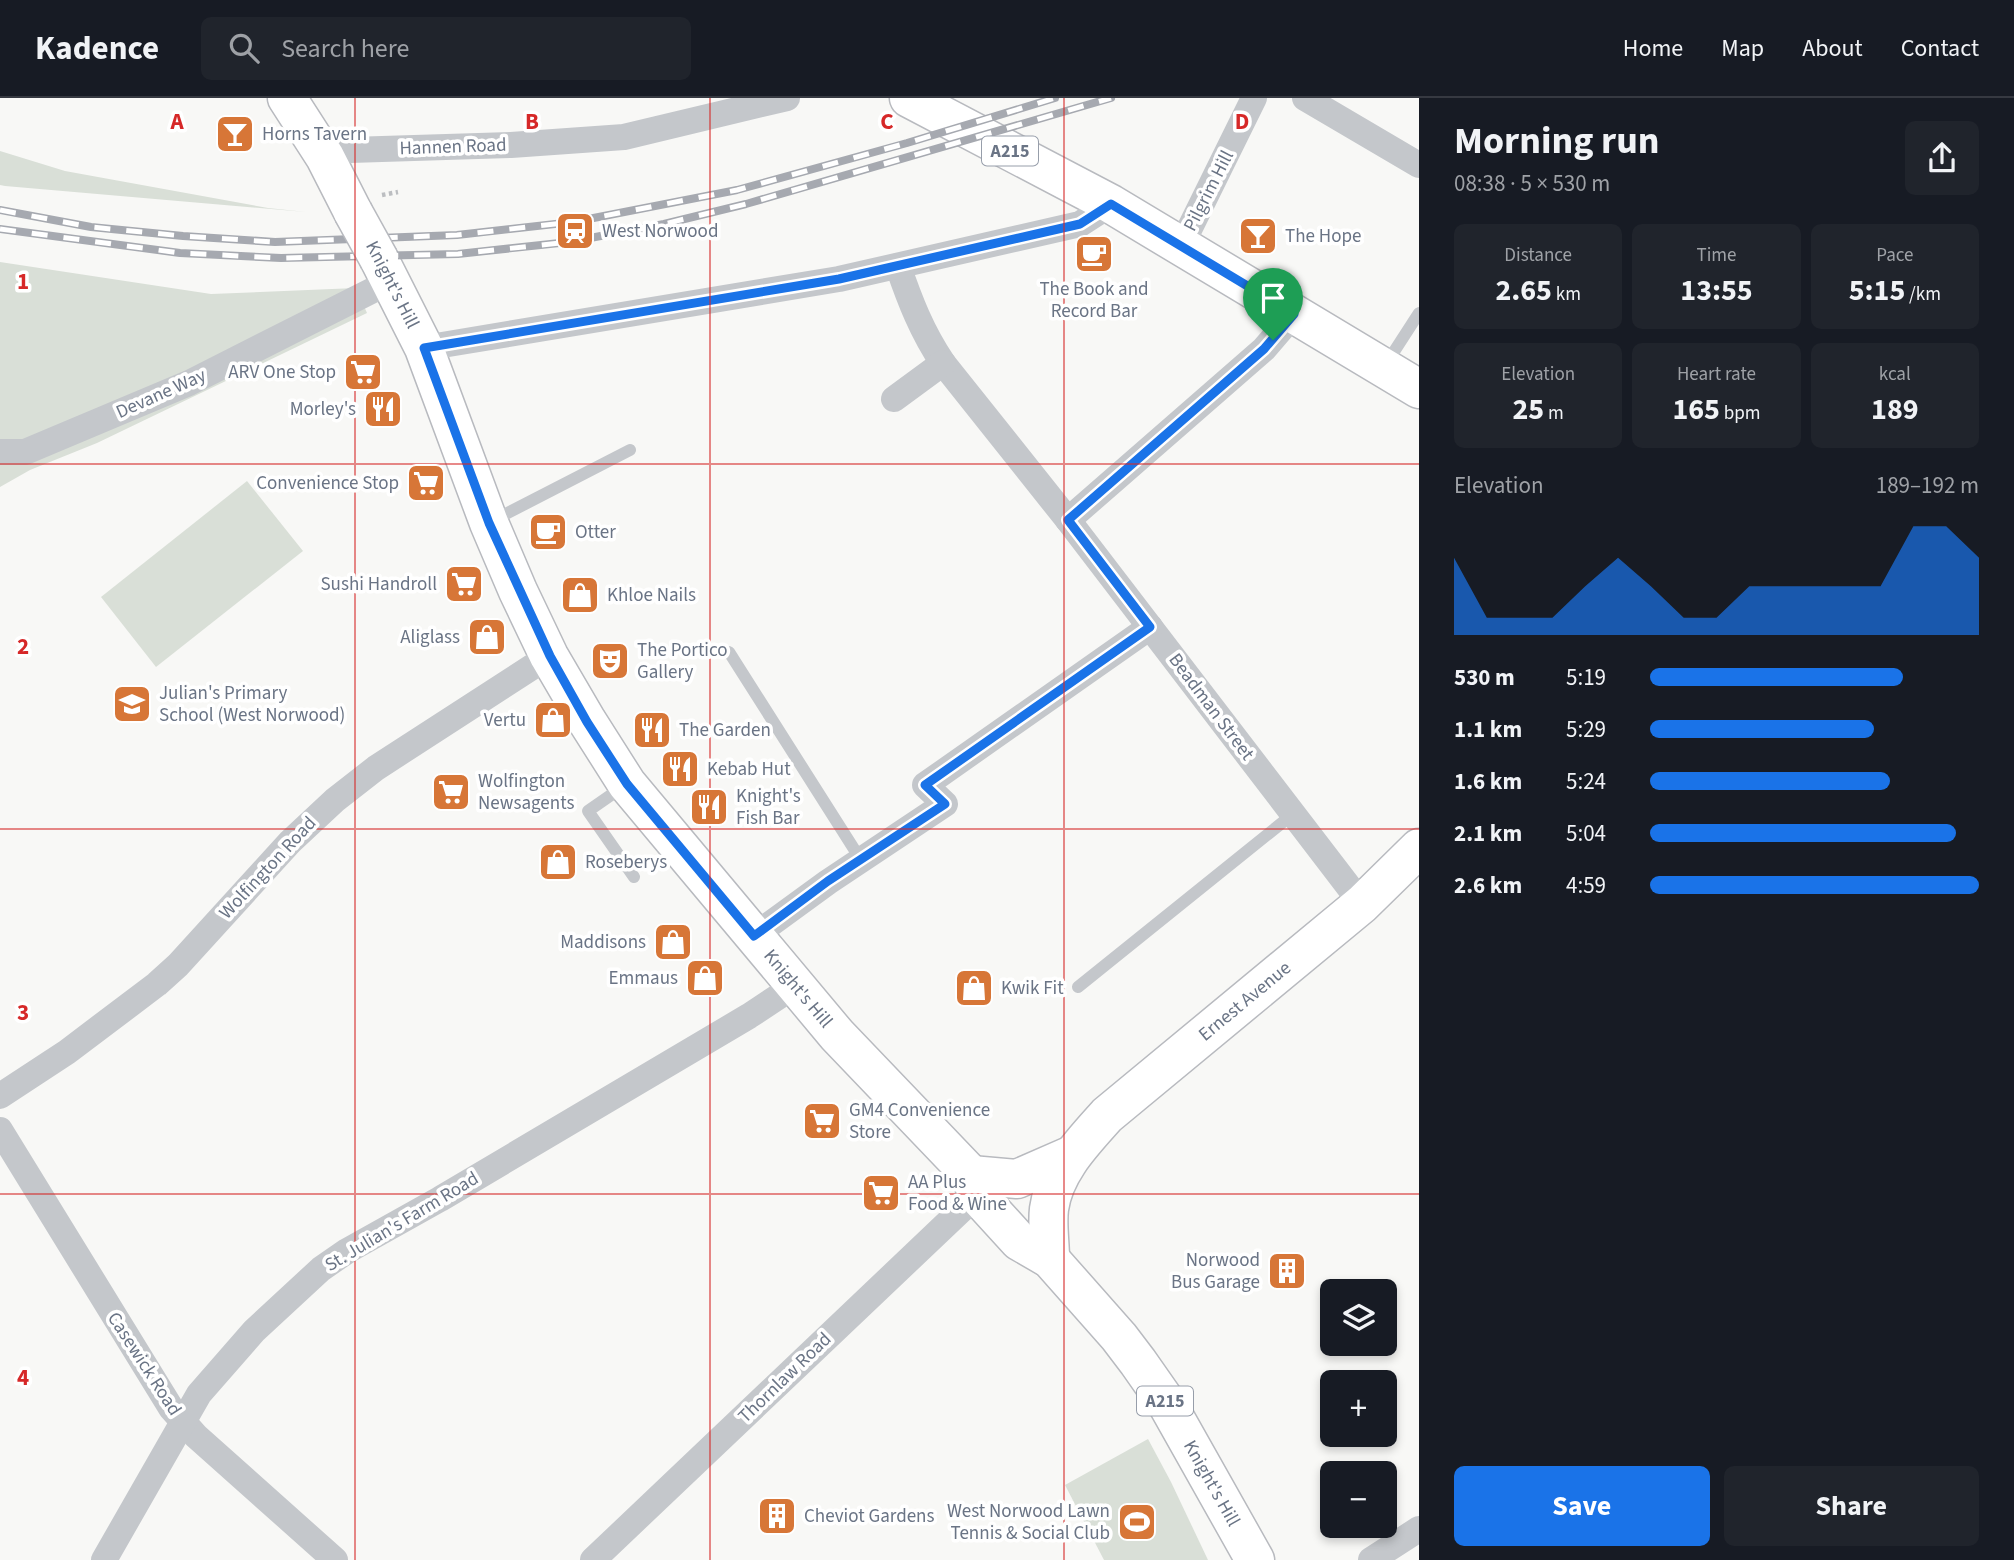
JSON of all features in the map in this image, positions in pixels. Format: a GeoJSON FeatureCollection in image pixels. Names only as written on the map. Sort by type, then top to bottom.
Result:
{"type":"FeatureCollection","features":[{"type":"Feature","properties":{"kind":"main road","name":"Knight's Hill"},"geometry":{"type":"LineString","coordinates":[[287,98],[325,157],[424,348],[489,523],[550,656],[587,722],[627,784],[837,1035],[974,1185],[1019,1241],[1050,1259],[1119,1337],[1152,1381],[1255,1560]]}},
{"type":"Feature","properties":{"kind":"main road","name":"A215"},"geometry":{"type":"LineString","coordinates":[[909,98],[1111,204],[1419,388]]}},
{"type":"Feature","properties":{"kind":"main road","name":"Ernest Avenue"},"geometry":{"type":"LineString","coordinates":[[1050,1259],[1049,1210],[1055,1187],[1072,1155],[1107,1115],[1362,904],[1419,848]]}},
{"type":"Feature","properties":{"kind":"main road","name":"Ernest Avenue"},"geometry":{"type":"LineString","coordinates":[[974,1185],[1017,1179],[1072,1155]]}},
{"type":"Feature","properties":{"kind":"street","name":"Hannen Road"},"geometry":{"type":"LineString","coordinates":[[325,157],[350,150],[511,145],[624,137],[787,98]]}},
{"type":"Feature","properties":{"kind":"street","name":"Pilgrim Hill"},"geometry":{"type":"LineString","coordinates":[[1181,246],[1254,98]]}},
{"type":"Feature","properties":{"kind":"street"},"geometry":{"type":"LineString","coordinates":[[1305,98],[1419,166]]}},
{"type":"Feature","properties":{"kind":"street"},"geometry":{"type":"LineString","coordinates":[[424,348],[898,267],[1080,224],[1111,204]]}},
{"type":"Feature","properties":{"kind":"street","name":"Beadman Street"},"geometry":{"type":"LineString","coordinates":[[898,267],[915,315],[927,340],[943,363],[1068,520],[1362,904]]}},
{"type":"Feature","properties":{"kind":"street","name":"Devane Way"},"geometry":{"type":"LineString","coordinates":[[0,452],[25,452],[189,383],[386,272]]}},
{"type":"Feature","properties":{"kind":"street"},"geometry":{"type":"LineString","coordinates":[[1068,520],[1264,349],[1294,314]]}},
{"type":"Feature","properties":{"kind":"street"},"geometry":{"type":"LineString","coordinates":[[894,399],[943,363]]}},
{"type":"Feature","properties":{"kind":"street"},"geometry":{"type":"LineString","coordinates":[[754,936],[945,804],[925,785],[1150,627]]}},
{"type":"Feature","properties":{"kind":"street","name":"Wolfington Road"},"geometry":{"type":"LineString","coordinates":[[0,1096],[67,1052],[157,984],[178,965],[290,842],[335,800],[376,768],[550,656]]}},
{"type":"Feature","properties":{"kind":"street","name":"St. Julian's Farm Road"},"geometry":{"type":"LineString","coordinates":[[104,1560],[199,1394],[245,1340],[321,1269],[347,1251],[749,1016],[796,985]]}},
{"type":"Feature","properties":{"kind":"street","name":"Casewick Road"},"geometry":{"type":"LineString","coordinates":[[0,1130],[159,1391],[183,1422],[335,1560]]}},
{"type":"Feature","properties":{"kind":"street","name":"Thornlaw Road"},"geometry":{"type":"LineString","coordinates":[[593,1560],[974,1185]]}},
{"type":"Feature","properties":{"kind":"street"},"geometry":{"type":"LineString","coordinates":[[1371,1560],[1419,1528]]}},
{"type":"Feature","properties":{"kind":"lane"},"geometry":{"type":"LineString","coordinates":[[1384,367],[1419,313]]}},
{"type":"Feature","properties":{"kind":"lane"},"geometry":{"type":"LineString","coordinates":[[489,523],[630,450]]}},
{"type":"Feature","properties":{"kind":"lane"},"geometry":{"type":"LineString","coordinates":[[729,653],[861,860]]}},
{"type":"Feature","properties":{"kind":"lane"},"geometry":{"type":"LineString","coordinates":[[627,784],[589,811],[634,877]]}},
{"type":"Feature","properties":{"kind":"lane"},"geometry":{"type":"LineString","coordinates":[[1078,987],[1293,814]]}},
{"type":"Feature","properties":{"kind":"shaded area"},"geometry":{"type":"Polygon","coordinates":[[[0,151],[65,171],[268,208],[306,212],[5,186],[0,185],[0,151]]]}},
{"type":"Feature","properties":{"kind":"shaded area"},"geometry":{"type":"Polygon","coordinates":[[[0,262],[211,294],[356,288],[367,313],[97,443],[30,470],[0,487],[0,262]]]}},
{"type":"Feature","properties":{"kind":"shaded area"},"geometry":{"type":"Polygon","coordinates":[[[247,481],[303,551],[156,667],[101,597],[247,481]]]}},
{"type":"Feature","properties":{"kind":"shaded area","name":"West Norwood Lawn Tennis & Social Club"},"geometry":{"type":"Polygon","coordinates":[[[1148,1439],[1208,1560],[1104,1560],[1065,1485],[1148,1439]]]}},
{"type":"Feature","properties":{"kind":"railway"},"geometry":{"type":"LineString","coordinates":[[0,210],[91,227],[275,242],[457,235],[573,222],[737,190],[1055,98]]}},
{"type":"Feature","properties":{"kind":"railway"},"geometry":{"type":"LineString","coordinates":[[0,229],[180,253],[281,258],[458,254],[569,242],[664,224],[746,204],[1111,98]]}},
{"type":"Feature","properties":{"kind":"place","name":"Horns Tavern"},"geometry":{"type":"Point","coordinates":[235,134]}},
{"type":"Feature","properties":{"kind":"place","name":"West Norwood"},"geometry":{"type":"Point","coordinates":[575,231]}},
{"type":"Feature","properties":{"kind":"place","name":"The Hope"},"geometry":{"type":"Point","coordinates":[1258,236]}},
{"type":"Feature","properties":{"kind":"place","name":"The Book and Record Bar"},"geometry":{"type":"Point","coordinates":[1094,254]}},
{"type":"Feature","properties":{"kind":"place","name":"ARV One Stop"},"geometry":{"type":"Point","coordinates":[363,372]}},
{"type":"Feature","properties":{"kind":"place","name":"Morley's"},"geometry":{"type":"Point","coordinates":[383,409]}},
{"type":"Feature","properties":{"kind":"place","name":"Convenience Stop"},"geometry":{"type":"Point","coordinates":[426,483]}},
{"type":"Feature","properties":{"kind":"place","name":"Otter"},"geometry":{"type":"Point","coordinates":[548,532]}},
{"type":"Feature","properties":{"kind":"place","name":"Sushi Handroll"},"geometry":{"type":"Point","coordinates":[464,584]}},
{"type":"Feature","properties":{"kind":"place","name":"Khloe Nails"},"geometry":{"type":"Point","coordinates":[580,595]}},
{"type":"Feature","properties":{"kind":"place","name":"Aliglass"},"geometry":{"type":"Point","coordinates":[487,637]}},
{"type":"Feature","properties":{"kind":"place","name":"The Portico Gallery"},"geometry":{"type":"Point","coordinates":[610,661]}},
{"type":"Feature","properties":{"kind":"place","name":"Julian's Primary School (West Norwood)"},"geometry":{"type":"Point","coordinates":[132,704]}},
{"type":"Feature","properties":{"kind":"place","name":"Vertu"},"geometry":{"type":"Point","coordinates":[553,720]}},
{"type":"Feature","properties":{"kind":"place","name":"The Garden"},"geometry":{"type":"Point","coordinates":[652,730]}},
{"type":"Feature","properties":{"kind":"place","name":"Kebab Hut"},"geometry":{"type":"Point","coordinates":[680,769]}},
{"type":"Feature","properties":{"kind":"place","name":"Wolfington Newsagents"},"geometry":{"type":"Point","coordinates":[451,792]}},
{"type":"Feature","properties":{"kind":"place","name":"Knight's Fish Bar"},"geometry":{"type":"Point","coordinates":[709,807]}},
{"type":"Feature","properties":{"kind":"place","name":"Roseberys"},"geometry":{"type":"Point","coordinates":[558,862]}},
{"type":"Feature","properties":{"kind":"place","name":"Maddisons"},"geometry":{"type":"Point","coordinates":[673,942]}},
{"type":"Feature","properties":{"kind":"place","name":"Emmaus"},"geometry":{"type":"Point","coordinates":[705,978]}},
{"type":"Feature","properties":{"kind":"place","name":"Kwik Fit"},"geometry":{"type":"Point","coordinates":[974,988]}},
{"type":"Feature","properties":{"kind":"place","name":"GM4 Convenience Store"},"geometry":{"type":"Point","coordinates":[822,1121]}},
{"type":"Feature","properties":{"kind":"place","name":"AA Plus Food & Wine"},"geometry":{"type":"Point","coordinates":[881,1193]}},
{"type":"Feature","properties":{"kind":"place","name":"Norwood Bus Garage"},"geometry":{"type":"Point","coordinates":[1287,1271]}},
{"type":"Feature","properties":{"kind":"place","name":"Cheviot Gardens"},"geometry":{"type":"Point","coordinates":[777,1516]}},
{"type":"Feature","properties":{"kind":"place","name":"West Norwood Lawn Tennis & Social Club"},"geometry":{"type":"Point","coordinates":[1137,1522]}},
{"type":"Feature","properties":{"kind":"route"},"geometry":{"type":"LineString","coordinates":[[1111,204],[1294,314],[1273,340],[1068,520],[1150,627],[925,785],[945,804],[828,881],[754,936],[627,784],[587,722],[518,591],[489,523],[424,348],[898,267],[1080,224],[1111,204]]}}]}
